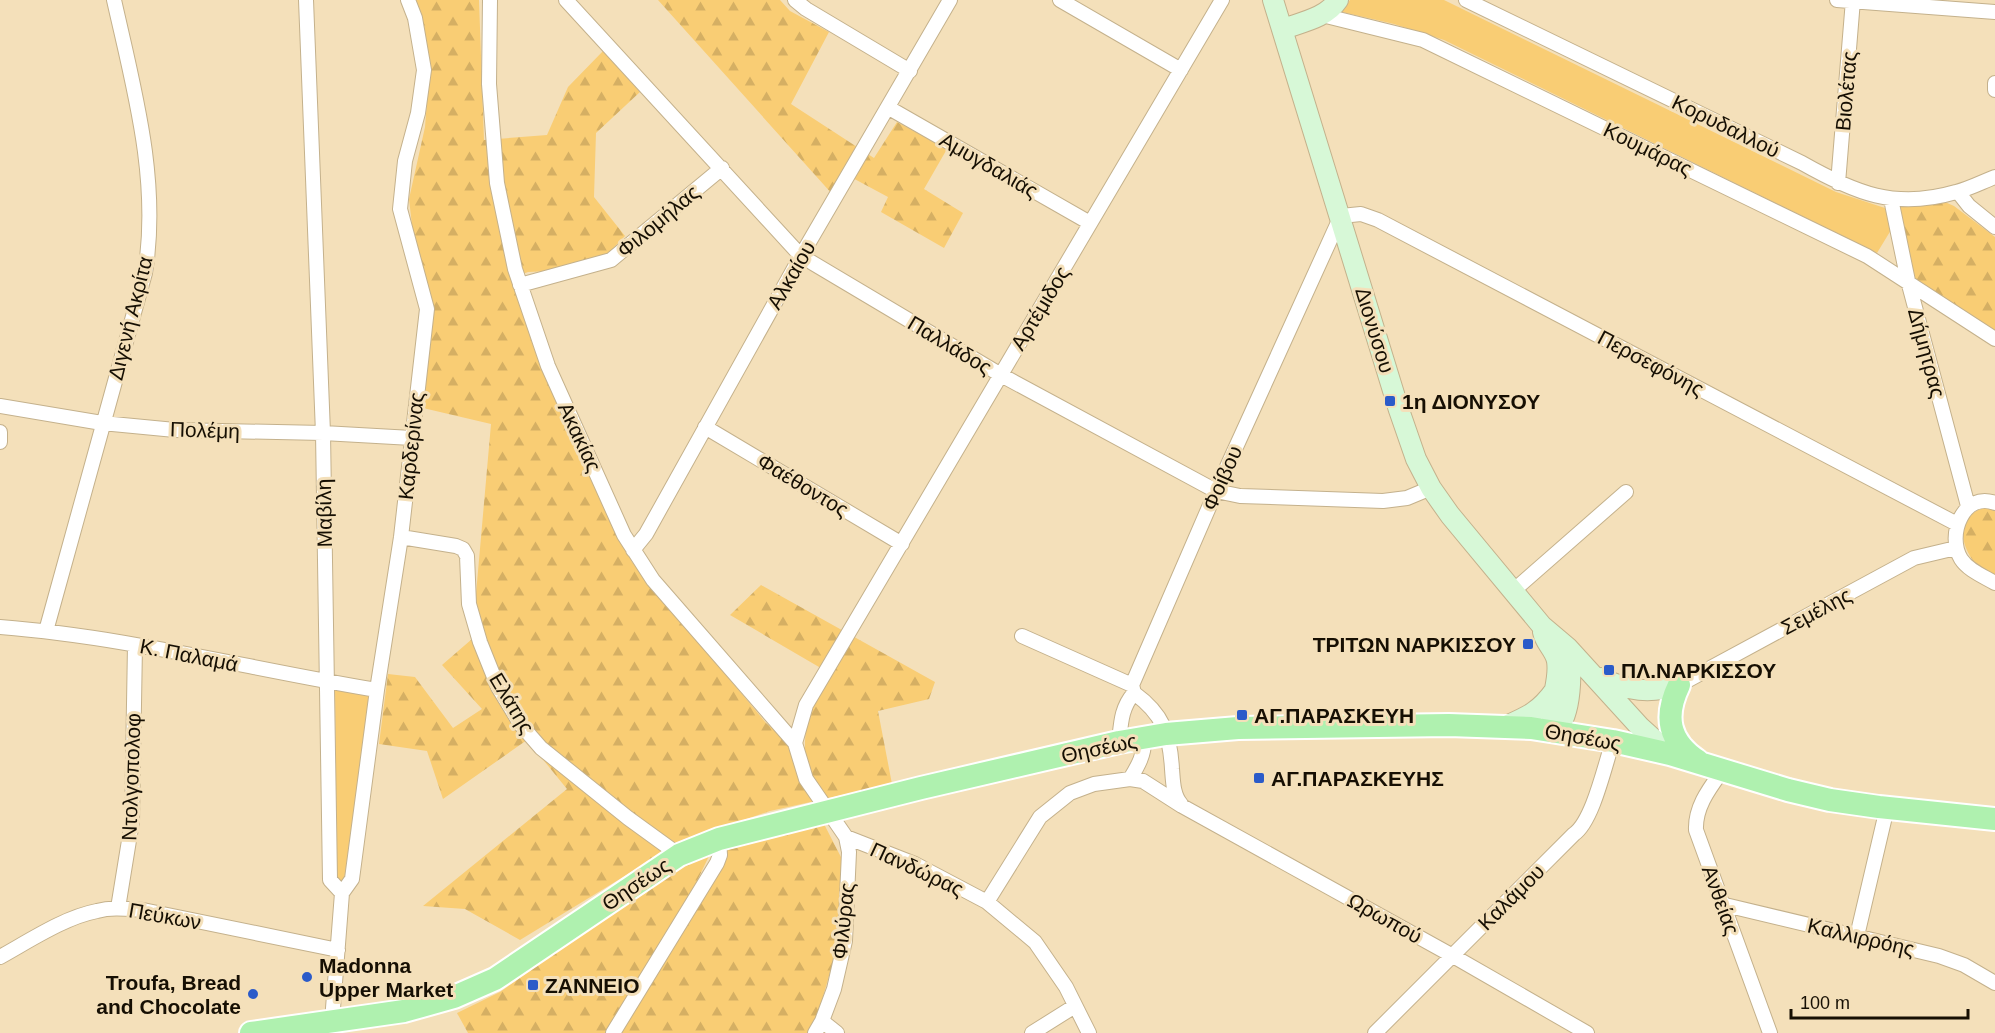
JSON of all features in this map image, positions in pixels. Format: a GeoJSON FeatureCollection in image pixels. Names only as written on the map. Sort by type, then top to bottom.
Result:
{"type":"FeatureCollection","features":[{"type":"Feature","properties":{"kind":"main road","name":"Διονύσου"},"geometry":{"type":"LineString","coordinates":[[1273,0],[1399,410],[1416,459],[1431,488],[1450,515],[1542,626],[1568,648],[1628,714],[1670,754]]}},
{"type":"Feature","properties":{"kind":"main road"},"geometry":{"type":"LineString","coordinates":[[1282,29],[1322,15],[1333,8],[1338,0]]}},
{"type":"Feature","properties":{"kind":"main road","name":"Διονύσου"},"geometry":{"type":"LineString","coordinates":[[1542,626],[1544,636],[1557,662],[1550,719],[1556,731]]}},
{"type":"Feature","properties":{"kind":"main road"},"geometry":{"type":"LineString","coordinates":[[1556,731],[1564,723],[1571,676],[1568,648]]}},
{"type":"Feature","properties":{"kind":"main road"},"geometry":{"type":"LineString","coordinates":[[1595,676],[1634,691],[1650,691],[1679,685]]}},
{"type":"Feature","properties":{"kind":"main road"},"geometry":{"type":"LineString","coordinates":[[1679,685],[1672,700],[1670,723],[1681,746],[1692,757],[1713,768]]}},
{"type":"Feature","properties":{"kind":"main road"},"geometry":{"type":"LineString","coordinates":[[1506,726],[1536,712],[1555,690]]}},
{"type":"Feature","properties":{"kind":"main road","name":"Θησέως"},"geometry":{"type":"LineString","coordinates":[[251,1033],[404,1011],[454,997],[495,979],[679,855],[719,839],[1119,742],[1155,736],[1238,728],[1506,726],[1556,731],[1670,754],[1788,790],[1830,800],[1995,819]]}},
{"type":"Feature","properties":{"kind":"street","name":"Διγενή Ακρίτα"},"geometry":{"type":"LineString","coordinates":[[45,631],[145,273],[149,250],[148,170],[139,110],[114,0]]}},
{"type":"Feature","properties":{"kind":"street","name":"Μαβίλη"},"geometry":{"type":"LineString","coordinates":[[306,0],[323,434],[330,880],[342,894],[332,1021]]}},
{"type":"Feature","properties":{"kind":"street","name":"Καρδερίνας"},"geometry":{"type":"LineString","coordinates":[[342,894],[352,879],[377,690],[401,537],[427,309],[400,209],[405,160],[418,113],[424,70],[416,18],[408,0]]}},
{"type":"Feature","properties":{"kind":"street","name":"Ακακίας"},"geometry":{"type":"LineString","coordinates":[[490,0],[489,84],[496,183],[520,285],[548,366],[633,550],[653,580],[795,743],[806,779],[827,811]]}},
{"type":"Feature","properties":{"kind":"street","name":"Παλλάδος"},"geometry":{"type":"LineString","coordinates":[[566,0],[801,256],[1001,375],[1216,491],[1240,496],[1383,501],[1407,498],[1431,488]]}},
{"type":"Feature","properties":{"kind":"street"},"geometry":{"type":"LineString","coordinates":[[795,0],[806,9],[910,71]]}},
{"type":"Feature","properties":{"kind":"street","name":"Αλκαίου"},"geometry":{"type":"LineString","coordinates":[[633,550],[646,534],[801,256],[950,0]]}},
{"type":"Feature","properties":{"kind":"street"},"geometry":{"type":"LineString","coordinates":[[1060,0],[1181,70]]}},
{"type":"Feature","properties":{"kind":"street","name":"Αρτέμιδος"},"geometry":{"type":"LineString","coordinates":[[795,743],[806,705],[1222,0]]}},
{"type":"Feature","properties":{"kind":"street","name":"Κορυδαλλού"},"geometry":{"type":"LineString","coordinates":[[1466,0],[1802,163],[1838,183],[1866,194],[1891,199],[1920,198],[1958,192],[1995,177]]}},
{"type":"Feature","properties":{"kind":"street"},"geometry":{"type":"LineString","coordinates":[[1837,0],[1995,12]]}},
{"type":"Feature","properties":{"kind":"street","name":"Βιολέτας"},"geometry":{"type":"LineString","coordinates":[[1838,183],[1853,1]]}},
{"type":"Feature","properties":{"kind":"street","name":"Κουμάρας"},"geometry":{"type":"LineString","coordinates":[[1322,15],[1423,40],[1867,256],[1908,280],[1995,339]]}},
{"type":"Feature","properties":{"kind":"street"},"geometry":{"type":"LineString","coordinates":[[1995,83],[1995,90]]}},
{"type":"Feature","properties":{"kind":"street","name":"Αμυγδαλιάς"},"geometry":{"type":"LineString","coordinates":[[889,108],[1090,223]]}},
{"type":"Feature","properties":{"kind":"street","name":"Φιλομήλας"},"geometry":{"type":"LineString","coordinates":[[520,285],[611,260],[722,168]]}},
{"type":"Feature","properties":{"kind":"street"},"geometry":{"type":"LineString","coordinates":[[1958,192],[1969,206],[1995,226]]}},
{"type":"Feature","properties":{"kind":"street","name":"Δήμητρας"},"geometry":{"type":"LineString","coordinates":[[1891,199],[1908,280],[1968,506]]}},
{"type":"Feature","properties":{"kind":"street","name":"Περσεφόνης"},"geometry":{"type":"LineString","coordinates":[[1341,216],[1361,214],[1378,219],[1958,524]]}},
{"type":"Feature","properties":{"kind":"street","name":"Φοίβου"},"geometry":{"type":"LineString","coordinates":[[1119,742],[1121,715],[1126,702],[1216,491],[1341,216]]}},
{"type":"Feature","properties":{"kind":"street","name":"Πολέμη"},"geometry":{"type":"LineString","coordinates":[[0,406],[102,423],[175,430],[412,438]]}},
{"type":"Feature","properties":{"kind":"street","name":"Φαέθοντος"},"geometry":{"type":"LineString","coordinates":[[705,427],[902,544]]}},
{"type":"Feature","properties":{"kind":"street"},"geometry":{"type":"LineString","coordinates":[[0,432],[0,442]]}},
{"type":"Feature","properties":{"kind":"street"},"geometry":{"type":"LineString","coordinates":[[1513,591],[1626,492]]}},
{"type":"Feature","properties":{"kind":"street"},"geometry":{"type":"LineString","coordinates":[[1995,503],[1984,501],[1968,506],[1955,535],[1956,548],[1961,560],[1973,571],[1995,583]]}},
{"type":"Feature","properties":{"kind":"street","name":"Ελάτης"},"geometry":{"type":"LineString","coordinates":[[401,537],[463,549],[467,556],[469,604],[480,642],[498,687],[521,725],[541,748],[627,818],[679,855]]}},
{"type":"Feature","properties":{"kind":"street","name":"Σεμέλης"},"geometry":{"type":"LineString","coordinates":[[1679,685],[1914,558],[1956,548]]}},
{"type":"Feature","properties":{"kind":"street","name":"Κ. Παλαμά"},"geometry":{"type":"LineString","coordinates":[[0,627],[45,631],[135,645],[377,690]]}},
{"type":"Feature","properties":{"kind":"street"},"geometry":{"type":"LineString","coordinates":[[1022,636],[1133,689],[1154,709],[1155,736],[1172,759],[1176,799],[1182,806]]}},
{"type":"Feature","properties":{"kind":"street","name":"Ντολγοπολοφ"},"geometry":{"type":"LineString","coordinates":[[117,908],[132,822],[135,645]]}},
{"type":"Feature","properties":{"kind":"street"},"geometry":{"type":"LineString","coordinates":[[1130,779],[1142,758],[1145,747],[1155,736]]}},
{"type":"Feature","properties":{"kind":"street","name":"Καλάμου"},"geometry":{"type":"LineString","coordinates":[[1375,1033],[1581,829],[1590,813],[1613,741]]}},
{"type":"Feature","properties":{"kind":"street","name":"Ανθείας"},"geometry":{"type":"LineString","coordinates":[[1713,768],[1705,795],[1695,817],[1696,830],[1721,904],[1770,1033]]}},
{"type":"Feature","properties":{"kind":"street","name":"Ωρωπού"},"geometry":{"type":"LineString","coordinates":[[1130,779],[1143,781],[1182,806],[1587,1033]]}},
{"type":"Feature","properties":{"kind":"street","name":"Πανδώρας"},"geometry":{"type":"LineString","coordinates":[[987,903],[1040,817],[1070,793],[1095,784],[1130,779]]}},
{"type":"Feature","properties":{"kind":"street"},"geometry":{"type":"LineString","coordinates":[[1857,936],[1887,808]]}},
{"type":"Feature","properties":{"kind":"street"},"geometry":{"type":"LineString","coordinates":[[827,811],[846,837]]}},
{"type":"Feature","properties":{"kind":"street","name":"Πανδώρας"},"geometry":{"type":"LineString","coordinates":[[846,837],[915,864],[987,903],[1035,942],[1066,987],[1089,1033]]}},
{"type":"Feature","properties":{"kind":"street","name":"Φιλύρας"},"geometry":{"type":"LineString","coordinates":[[818,1027],[834,989],[845,941],[849,852],[846,837]]}},
{"type":"Feature","properties":{"kind":"street"},"geometry":{"type":"LineString","coordinates":[[613,1033],[717,862],[720,855],[719,839]]}},
{"type":"Feature","properties":{"kind":"street","name":"Καλλιρρόης"},"geometry":{"type":"LineString","coordinates":[[1721,904],[1939,956],[1964,965],[1995,983]]}},
{"type":"Feature","properties":{"kind":"street","name":"Πεύκων"},"geometry":{"type":"LineString","coordinates":[[0,957],[63,924],[95,911],[117,908],[143,910],[338,950]]}},
{"type":"Feature","properties":{"kind":"street"},"geometry":{"type":"LineString","coordinates":[[1032,1033],[1075,1006]]}},
{"type":"Feature","properties":{"kind":"street"},"geometry":{"type":"LineString","coordinates":[[818,1027],[837,1033]]}},
{"type":"Feature","properties":{"kind":"green space"},"geometry":{"type":"Polygon","coordinates":[[[415,0],[479,0],[484,140],[547,135],[568,87],[603,51],[640,92],[596,133],[594,197],[625,236],[593,269],[528,272],[512,278],[542,369],[632,562],[766,723],[796,749],[805,747],[809,717],[831,674],[730,615],[761,585],[935,682],[929,699],[878,711],[892,784],[770,811],[682,841],[520,940],[465,909],[423,906],[567,789],[527,740],[443,799],[427,751],[379,744],[388,674],[415,677],[453,728],[482,709],[442,665],[472,639],[491,424],[423,408],[433,311],[413,234],[409,199],[425,127],[429,74],[415,0]]]}},
{"type":"Feature","properties":{"kind":"green space"},"geometry":{"type":"Polygon","coordinates":[[[658,0],[780,0],[790,11],[829,32],[791,104],[874,158],[897,122],[947,149],[924,189],[963,213],[944,248],[881,212],[888,197],[847,175],[833,195],[658,0]]]}},
{"type":"Feature","properties":{"kind":"green space"},"geometry":{"type":"Polygon","coordinates":[[[1350,0],[1444,0],[1836,192],[1885,208],[1891,230],[1877,253],[1444,40],[1394,24],[1342,12],[1350,0]]]}},
{"type":"Feature","properties":{"kind":"green space"},"geometry":{"type":"Polygon","coordinates":[[[1945,202],[1954,206],[1995,237],[1995,333],[1911,276],[1899,208],[1903,205],[1945,202]]]}},
{"type":"Feature","properties":{"kind":"green space"},"geometry":{"type":"Polygon","coordinates":[[[1989,507],[1995,511],[1995,576],[1974,562],[1967,551],[1963,534],[1967,520],[1972,514],[1989,507]]]}},
{"type":"Feature","properties":{"kind":"green space"},"geometry":{"type":"Polygon","coordinates":[[[335,689],[370,695],[344,881],[337,880],[335,689]]]}},
{"type":"Feature","properties":{"kind":"green space"},"geometry":{"type":"Polygon","coordinates":[[[824,824],[843,861],[838,944],[819,1011],[807,1033],[620,1033],[719,871],[727,850],[824,824]]]}},
{"type":"Feature","properties":{"kind":"green space"},"geometry":{"type":"Polygon","coordinates":[[[709,856],[697,881],[606,1033],[468,1033],[457,1013],[500,992],[651,885],[683,865],[709,856]]]}},
{"type":"Feature","properties":{"kind":"place","name":"1η ΔΙΟΝΥΣΟΥ"},"geometry":{"type":"Point","coordinates":[1390,401]}},
{"type":"Feature","properties":{"kind":"place","name":"ΤΡΙΤΩΝ ΝΑΡΚΙΣΣΟΥ"},"geometry":{"type":"Point","coordinates":[1528,644]}},
{"type":"Feature","properties":{"kind":"place","name":"ΠΛ.ΝΑΡΚΙΣΣΟΥ"},"geometry":{"type":"Point","coordinates":[1609,670]}},
{"type":"Feature","properties":{"kind":"place","name":"ΑΓ.ΠΑΡΑΣΚΕΥΗ"},"geometry":{"type":"Point","coordinates":[1242,715]}},
{"type":"Feature","properties":{"kind":"place","name":"ΑΓ.ΠΑΡΑΣΚΕΥΗΣ"},"geometry":{"type":"Point","coordinates":[1259,778]}},
{"type":"Feature","properties":{"kind":"place","name":"Madonna Upper Market"},"geometry":{"type":"Point","coordinates":[307,977]}},
{"type":"Feature","properties":{"kind":"place","name":"ΖΑΝΝΕΙΟ"},"geometry":{"type":"Point","coordinates":[533,985]}},
{"type":"Feature","properties":{"kind":"place","name":"Troufa, Bread and Chocolate"},"geometry":{"type":"Point","coordinates":[253,994]}}]}
